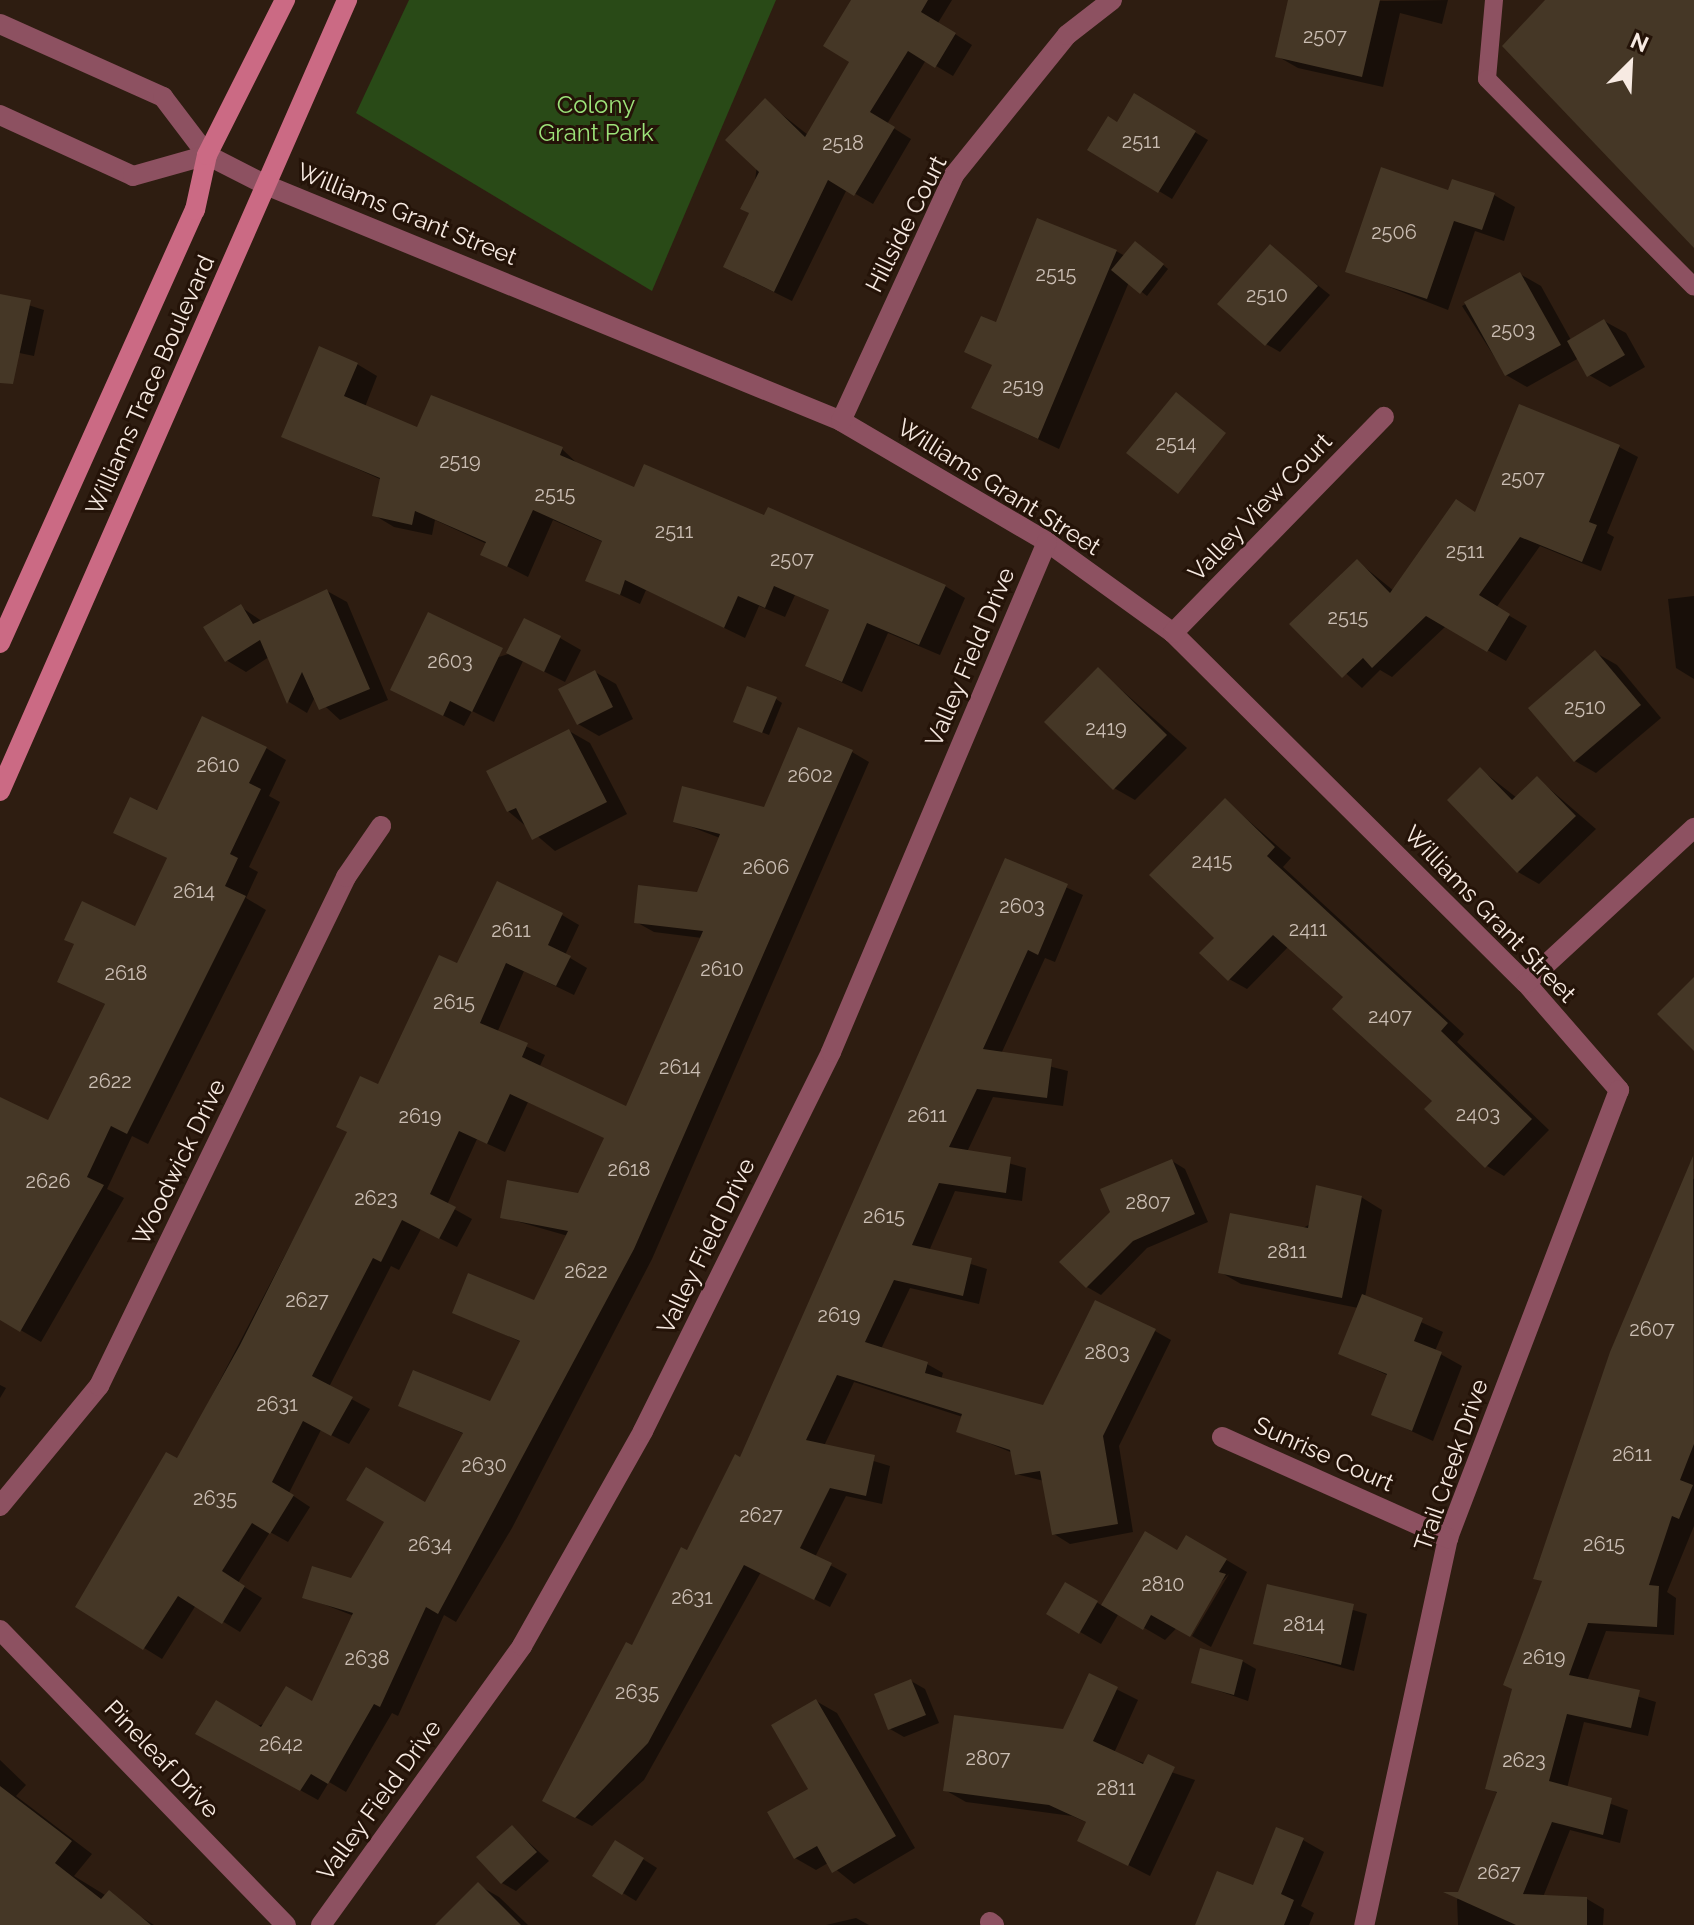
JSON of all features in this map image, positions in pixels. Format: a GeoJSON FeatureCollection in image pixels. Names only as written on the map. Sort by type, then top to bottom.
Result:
{"type":"FeatureCollection","features":[{"type":"Feature","properties":{"kind":"main road","name":"Williams Trace Boulevard"},"geometry":{"type":"LineString","coordinates":[[0,643],[195,210],[207,155],[285,0]]}},
{"type":"Feature","properties":{"kind":"main road","name":"Williams Trace Boulevard"},"geometry":{"type":"LineString","coordinates":[[0,791],[347,0]]}},
{"type":"Feature","properties":{"kind":"street","name":"Hillside Court"},"geometry":{"type":"LineString","coordinates":[[841,421],[954,175],[1067,35],[1112,0]]}},
{"type":"Feature","properties":{"kind":"street"},"geometry":{"type":"LineString","coordinates":[[0,24],[163,97],[207,155],[133,176],[0,115]]}},
{"type":"Feature","properties":{"kind":"street","name":"Williams Grant Street"},"geometry":{"type":"LineString","coordinates":[[207,155],[266,185],[841,421],[1047,542],[1173,633],[1526,983],[1619,1090],[1605,1128]]}},
{"type":"Feature","properties":{"kind":"street","name":"Valley View Court"},"geometry":{"type":"LineString","coordinates":[[1173,633],[1384,417]]}},
{"type":"Feature","properties":{"kind":"street","name":"Valley Field Drive"},"geometry":{"type":"LineString","coordinates":[[321,1925],[522,1646],[643,1431],[831,1052],[1047,542]]}},
{"type":"Feature","properties":{"kind":"street","name":"Woodwick Drive"},"geometry":{"type":"LineString","coordinates":[[0,1506],[99,1386],[346,877],[381,826]]}},
{"type":"Feature","properties":{"kind":"street"},"geometry":{"type":"LineString","coordinates":[[1526,983],[1694,828]]}},
{"type":"Feature","properties":{"kind":"street","name":"Trail Creek Drive"},"geometry":{"type":"LineString","coordinates":[[1364,1925],[1448,1538],[1605,1128]]}},
{"type":"Feature","properties":{"kind":"street","name":"Sunrise Court"},"geometry":{"type":"LineString","coordinates":[[1222,1437],[1448,1538]]}},
{"type":"Feature","properties":{"kind":"street","name":"Pineleaf Drive"},"geometry":{"type":"LineString","coordinates":[[0,1630],[286,1925]]}},
{"type":"Feature","properties":{"kind":"lane"},"geometry":{"type":"LineString","coordinates":[[1494,0],[1487,79],[1694,287]]}},
{"type":"Feature","properties":{"kind":"green space","name":"Colony Grant Park"},"geometry":{"type":"Polygon","coordinates":[[[409,0],[776,0],[652,291],[356,113],[409,0]]]}},
{"type":"Feature","properties":{"kind":"building"},"geometry":{"type":"Polygon","coordinates":[[[851,0],[928,0],[921,12],[956,33],[935,68],[908,51],[870,112],[895,127],[854,196],[828,180],[774,292],[723,267],[749,213],[740,209],[759,172],[725,140],[765,98],[805,137],[849,62],[823,46],[851,0]]]}},
{"type":"Feature","properties":{"kind":"building"},"geometry":{"type":"Polygon","coordinates":[[[1288,0],[1380,0],[1362,77],[1275,57],[1288,0]]]}},
{"type":"Feature","properties":{"kind":"building"},"geometry":{"type":"Polygon","coordinates":[[[1545,0],[1694,0],[1694,248],[1502,46],[1545,0]]]}},
{"type":"Feature","properties":{"kind":"building"},"geometry":{"type":"Polygon","coordinates":[[[1134,93],[1196,131],[1158,193],[1087,150],[1108,116],[1117,122],[1134,93]]]}},
{"type":"Feature","properties":{"kind":"building"},"geometry":{"type":"Polygon","coordinates":[[[1381,167],[1448,190],[1452,179],[1495,193],[1482,230],[1454,221],[1427,299],[1345,272],[1381,167]]]}},
{"type":"Feature","properties":{"kind":"building"},"geometry":{"type":"Polygon","coordinates":[[[1037,218],[1117,250],[1038,439],[971,408],[992,365],[964,352],[981,316],[996,322],[1037,218]]]}},
{"type":"Feature","properties":{"kind":"building"},"geometry":{"type":"Polygon","coordinates":[[[1135,241],[1164,264],[1140,294],[1111,270],[1135,241]]]}},
{"type":"Feature","properties":{"kind":"building"},"geometry":{"type":"Polygon","coordinates":[[[1270,244],[1318,286],[1265,346],[1217,304],[1270,244]]]}},
{"type":"Feature","properties":{"kind":"building"},"geometry":{"type":"Polygon","coordinates":[[[1520,272],[1561,345],[1505,376],[1464,302],[1520,272]]]}},
{"type":"Feature","properties":{"kind":"building"},"geometry":{"type":"Polygon","coordinates":[[[0,294],[31,300],[13,384],[0,383],[0,294]]]}},
{"type":"Feature","properties":{"kind":"building"},"geometry":{"type":"Polygon","coordinates":[[[1604,319],[1625,355],[1587,377],[1567,341],[1604,319]]]}},
{"type":"Feature","properties":{"kind":"building"},"geometry":{"type":"Polygon","coordinates":[[[319,346],[358,363],[344,396],[417,427],[431,395],[563,447],[560,455],[634,487],[644,464],[764,515],[768,507],[946,585],[919,645],[867,623],[842,682],[805,666],[829,610],[774,586],[765,608],[738,596],[724,628],[625,580],[620,595],[585,581],[602,541],[533,510],[507,567],[480,555],[486,542],[415,511],[412,525],[372,516],[380,478],[281,437],[319,346]]]}},
{"type":"Feature","properties":{"kind":"building"},"geometry":{"type":"Polygon","coordinates":[[[1176,392],[1226,433],[1178,494],[1126,453],[1176,392]]]}},
{"type":"Feature","properties":{"kind":"building"},"geometry":{"type":"Polygon","coordinates":[[[1519,404],[1620,445],[1589,522],[1597,525],[1582,562],[1520,537],[1479,595],[1510,614],[1487,652],[1426,616],[1372,668],[1363,658],[1342,678],[1289,624],[1357,559],[1390,593],[1456,499],[1475,512],[1519,404]]]}},
{"type":"Feature","properties":{"kind":"building"},"geometry":{"type":"Polygon","coordinates":[[[327,589],[370,689],[319,710],[302,672],[287,704],[260,640],[225,662],[203,627],[241,604],[253,624],[327,589]]]}},
{"type":"Feature","properties":{"kind":"building"},"geometry":{"type":"Polygon","coordinates":[[[428,612],[503,648],[472,712],[450,701],[443,716],[390,690],[428,612]]]}},
{"type":"Feature","properties":{"kind":"building"},"geometry":{"type":"Polygon","coordinates":[[[524,618],[561,636],[544,672],[506,653],[524,618]]]}},
{"type":"Feature","properties":{"kind":"building"},"geometry":{"type":"Polygon","coordinates":[[[1595,650],[1641,705],[1574,762],[1528,708],[1595,650]]]}},
{"type":"Feature","properties":{"kind":"building"},"geometry":{"type":"Polygon","coordinates":[[[1098,667],[1167,735],[1113,790],[1044,722],[1098,667]]]}},
{"type":"Feature","properties":{"kind":"building"},"geometry":{"type":"Polygon","coordinates":[[[595,670],[613,707],[577,725],[558,689],[595,670]]]}},
{"type":"Feature","properties":{"kind":"building"},"geometry":{"type":"Polygon","coordinates":[[[747,686],[777,697],[762,733],[733,722],[747,686]]]}},
{"type":"Feature","properties":{"kind":"building"},"geometry":{"type":"Polygon","coordinates":[[[202,716],[267,747],[249,783],[261,789],[230,854],[238,858],[225,886],[246,896],[127,1134],[111,1126],[87,1177],[104,1185],[20,1332],[0,1320],[0,1097],[48,1120],[105,1004],[57,982],[74,944],[64,940],[82,901],[135,926],[167,858],[113,833],[130,797],[157,810],[202,716]]]}},
{"type":"Feature","properties":{"kind":"building"},"geometry":{"type":"Polygon","coordinates":[[[798,727],[853,750],[634,1249],[438,1614],[426,1607],[380,1707],[374,1704],[328,1784],[311,1774],[300,1791],[195,1734],[216,1700],[261,1727],[286,1686],[312,1701],[353,1613],[302,1598],[312,1566],[351,1578],[384,1522],[346,1500],[366,1467],[425,1502],[463,1433],[398,1406],[413,1370],[490,1401],[520,1341],[452,1313],[468,1273],[534,1300],[568,1231],[500,1218],[507,1180],[578,1193],[604,1138],[510,1094],[487,1144],[459,1131],[430,1194],[456,1207],[439,1239],[402,1220],[381,1262],[373,1258],[312,1376],[353,1397],[331,1436],[303,1421],[272,1482],[294,1495],[270,1534],[252,1523],[222,1571],[245,1586],[222,1624],[178,1596],[143,1650],[75,1607],[166,1452],[177,1458],[240,1345],[347,1132],[336,1127],[360,1076],[378,1084],[439,955],[457,963],[497,881],[563,913],[548,945],[571,956],[556,986],[506,963],[480,1023],[528,1043],[522,1057],[626,1106],[703,931],[634,923],[638,885],[697,892],[720,834],[673,822],[682,786],[764,807],[798,727]]]}},
{"type":"Feature","properties":{"kind":"building"},"geometry":{"type":"Polygon","coordinates":[[[569,729],[607,802],[532,840],[516,808],[507,812],[486,771],[569,729]]]}},
{"type":"Feature","properties":{"kind":"building"},"geometry":{"type":"Polygon","coordinates":[[[1480,767],[1512,800],[1537,776],[1576,816],[1517,873],[1447,800],[1480,767]]]}},
{"type":"Feature","properties":{"kind":"building"},"geometry":{"type":"Polygon","coordinates":[[[1225,798],[1275,847],[1267,856],[1448,1023],[1441,1031],[1532,1119],[1485,1168],[1424,1109],[1432,1101],[1332,1009],[1343,997],[1273,935],[1228,981],[1199,953],[1214,938],[1149,875],[1225,798]]]}},
{"type":"Feature","properties":{"kind":"building"},"geometry":{"type":"Polygon","coordinates":[[[1005,858],[1068,884],[1038,955],[1028,950],[983,1049],[1052,1059],[1047,1098],[977,1089],[949,1147],[1011,1157],[1006,1193],[939,1183],[912,1245],[972,1258],[963,1296],[894,1280],[865,1342],[928,1362],[925,1373],[1043,1405],[1095,1300],[1156,1329],[1103,1436],[1118,1524],[1052,1535],[1040,1471],[1015,1475],[1010,1450],[956,1432],[962,1414],[837,1375],[806,1440],[875,1455],[866,1496],[830,1488],[800,1548],[832,1563],[814,1600],[744,1565],[648,1743],[575,1818],[542,1801],[626,1642],[632,1645],[681,1547],[687,1550],[735,1454],[740,1457],[1005,858]]]}},
{"type":"Feature","properties":{"kind":"building"},"geometry":{"type":"Polygon","coordinates":[[[1694,977],[1694,1051],[1657,1014],[1694,977]]]}},
{"type":"Feature","properties":{"kind":"building"},"geometry":{"type":"Polygon","coordinates":[[[1693,1156],[1694,1444],[1680,1480],[1693,1485],[1679,1519],[1672,1516],[1649,1585],[1659,1586],[1657,1627],[1588,1623],[1569,1675],[1640,1690],[1631,1728],[1567,1714],[1549,1781],[1612,1798],[1603,1835],[1552,1822],[1523,1894],[1587,1897],[1587,1925],[1516,1925],[1443,1892],[1458,1892],[1497,1792],[1485,1789],[1512,1689],[1503,1685],[1542,1581],[1533,1579],[1610,1352],[1693,1156]]]}},
{"type":"Feature","properties":{"kind":"building"},"geometry":{"type":"Polygon","coordinates":[[[1172,1159],[1195,1214],[1133,1241],[1086,1288],[1059,1262],[1110,1212],[1100,1189],[1172,1159]]]}},
{"type":"Feature","properties":{"kind":"building"},"geometry":{"type":"Polygon","coordinates":[[[1316,1185],[1362,1196],[1342,1298],[1218,1273],[1230,1213],[1308,1228],[1316,1185]]]}},
{"type":"Feature","properties":{"kind":"building"},"geometry":{"type":"Polygon","coordinates":[[[1362,1294],[1423,1318],[1414,1341],[1442,1352],[1412,1431],[1371,1415],[1387,1374],[1338,1354],[1362,1294]]]}},
{"type":"Feature","properties":{"kind":"building"},"geometry":{"type":"Polygon","coordinates":[[[1145,1531],[1177,1550],[1186,1535],[1227,1559],[1219,1572],[1226,1574],[1190,1637],[1151,1615],[1143,1630],[1101,1605],[1145,1531]]]}},
{"type":"Feature","properties":{"kind":"building"},"geometry":{"type":"Polygon","coordinates":[[[1065,1582],[1098,1601],[1079,1634],[1046,1614],[1065,1582]]]}},
{"type":"Feature","properties":{"kind":"building"},"geometry":{"type":"Polygon","coordinates":[[[1267,1584],[1354,1604],[1341,1665],[1253,1644],[1267,1584]]]}},
{"type":"Feature","properties":{"kind":"building"},"geometry":{"type":"Polygon","coordinates":[[[1200,1648],[1243,1660],[1234,1695],[1191,1683],[1200,1648]]]}},
{"type":"Feature","properties":{"kind":"building"},"geometry":{"type":"Polygon","coordinates":[[[1089,1673],[1118,1687],[1093,1741],[1143,1764],[1148,1754],[1175,1767],[1128,1866],[1077,1841],[1086,1822],[1049,1805],[943,1791],[954,1715],[1063,1729],[1089,1673]]]}},
{"type":"Feature","properties":{"kind":"building"},"geometry":{"type":"Polygon","coordinates":[[[911,1679],[926,1715],[888,1730],[874,1694],[911,1679]]]}},
{"type":"Feature","properties":{"kind":"building"},"geometry":{"type":"Polygon","coordinates":[[[816,1699],[896,1836],[832,1873],[817,1846],[794,1859],[767,1812],[808,1789],[771,1725],[816,1699]]]}},
{"type":"Feature","properties":{"kind":"building"},"geometry":{"type":"Polygon","coordinates":[[[0,1786],[72,1841],[55,1863],[101,1899],[109,1890],[151,1925],[0,1925],[0,1786]]]}},
{"type":"Feature","properties":{"kind":"building"},"geometry":{"type":"Polygon","coordinates":[[[512,1825],[537,1852],[501,1884],[476,1857],[512,1825]]]}},
{"type":"Feature","properties":{"kind":"building"},"geometry":{"type":"Polygon","coordinates":[[[1276,1827],[1304,1838],[1281,1894],[1294,1900],[1284,1925],[1195,1925],[1217,1871],[1253,1885],[1276,1827]]]}},
{"type":"Feature","properties":{"kind":"building"},"geometry":{"type":"Polygon","coordinates":[[[615,1840],[644,1858],[622,1895],[592,1876],[615,1840]]]}},
{"type":"Feature","properties":{"kind":"building"},"geometry":{"type":"Polygon","coordinates":[[[478,1882],[521,1925],[435,1925],[478,1882]]]}}]}
